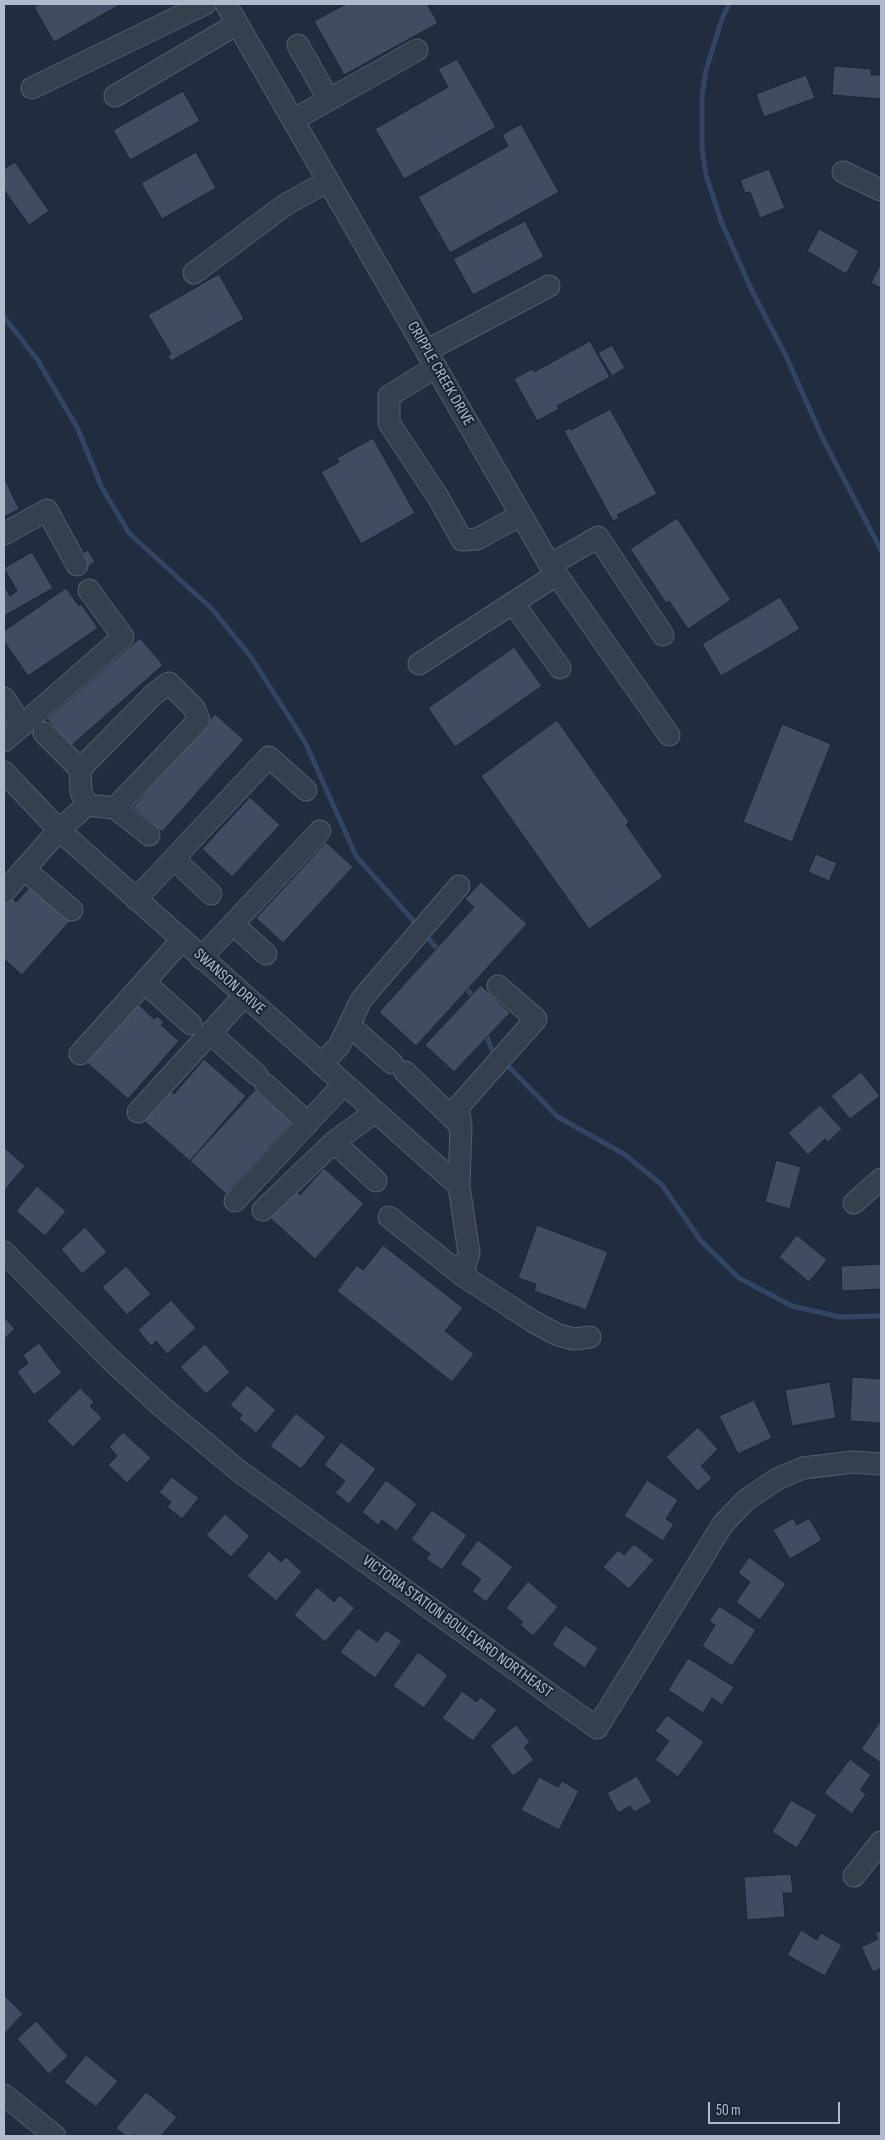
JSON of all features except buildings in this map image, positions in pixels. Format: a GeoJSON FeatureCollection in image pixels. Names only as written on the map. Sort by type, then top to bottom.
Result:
{"type":"FeatureCollection","features":[{"type":"Feature","properties":{"kind":"street"},"geometry":{"type":"LineString","coordinates":[[32,88],[205,4]]}},
{"type":"Feature","properties":{"kind":"street","name":"CRIPPLE CREEK DRIVE"},"geometry":{"type":"LineString","coordinates":[[226,4],[553,570],[669,735]]}},
{"type":"Feature","properties":{"kind":"street"},"geometry":{"type":"LineString","coordinates":[[115,96],[237,24]]}},
{"type":"Feature","properties":{"kind":"street"},"geometry":{"type":"LineString","coordinates":[[298,45],[329,100]]}},
{"type":"Feature","properties":{"kind":"street"},"geometry":{"type":"LineString","coordinates":[[293,120],[417,50]]}},
{"type":"Feature","properties":{"kind":"street"},"geometry":{"type":"LineString","coordinates":[[843,172],[881,190]]}},
{"type":"Feature","properties":{"kind":"street"},"geometry":{"type":"LineString","coordinates":[[194,273],[285,205],[328,181]]}},
{"type":"Feature","properties":{"kind":"street"},"geometry":{"type":"LineString","coordinates":[[521,515],[477,539],[462,540],[438,497],[389,423],[389,396],[431,359],[549,286]]}},
{"type":"Feature","properties":{"kind":"street"},"geometry":{"type":"LineString","coordinates":[[4,534],[47,510],[77,565]]}},
{"type":"Feature","properties":{"kind":"street"},"geometry":{"type":"LineString","coordinates":[[419,664],[514,602],[598,537],[663,635]]}},
{"type":"Feature","properties":{"kind":"street"},"geometry":{"type":"LineString","coordinates":[[4,742],[123,637],[89,590]]}},
{"type":"Feature","properties":{"kind":"street"},"geometry":{"type":"LineString","coordinates":[[514,602],[560,668]]}},
{"type":"Feature","properties":{"kind":"street"},"geometry":{"type":"LineString","coordinates":[[80,769],[154,694],[169,683],[194,708],[198,720],[115,808]]}},
{"type":"Feature","properties":{"kind":"street"},"geometry":{"type":"LineString","coordinates":[[4,698],[22,726]]}},
{"type":"Feature","properties":{"kind":"street"},"geometry":{"type":"LineString","coordinates":[[44,733],[80,769],[81,792],[87,805]]}},
{"type":"Feature","properties":{"kind":"street"},"geometry":{"type":"LineString","coordinates":[[136,899],[269,757],[306,790]]}},
{"type":"Feature","properties":{"kind":"street","name":"SWANSON DRIVE"},"geometry":{"type":"LineString","coordinates":[[4,772],[58,830],[458,1186]]}},
{"type":"Feature","properties":{"kind":"street"},"geometry":{"type":"LineString","coordinates":[[4,892],[58,830],[87,805],[115,808],[149,835]]}},
{"type":"Feature","properties":{"kind":"street"},"geometry":{"type":"LineString","coordinates":[[201,958],[320,831]]}},
{"type":"Feature","properties":{"kind":"street"},"geometry":{"type":"LineString","coordinates":[[174,859],[211,894]]}},
{"type":"Feature","properties":{"kind":"street"},"geometry":{"type":"LineString","coordinates":[[24,869],[72,910]]}},
{"type":"Feature","properties":{"kind":"street"},"geometry":{"type":"LineString","coordinates":[[321,1064],[339,1046],[350,1026],[353,1012],[361,1000],[459,886]]}},
{"type":"Feature","properties":{"kind":"street"},"geometry":{"type":"LineString","coordinates":[[233,924],[266,954]]}},
{"type":"Feature","properties":{"kind":"street"},"geometry":{"type":"LineString","coordinates":[[80,1054],[182,940]]}},
{"type":"Feature","properties":{"kind":"street"},"geometry":{"type":"LineString","coordinates":[[144,982],[191,1024]]}},
{"type":"Feature","properties":{"kind":"street"},"geometry":{"type":"LineString","coordinates":[[462,1275],[469,1253],[458,1186],[461,1126],[458,1107],[536,1019],[498,986]]}},
{"type":"Feature","properties":{"kind":"street"},"geometry":{"type":"LineString","coordinates":[[138,1112],[244,996]]}},
{"type":"Feature","properties":{"kind":"street"},"geometry":{"type":"LineString","coordinates":[[350,1026],[399,1068],[461,1126]]}},
{"type":"Feature","properties":{"kind":"street"},"geometry":{"type":"LineString","coordinates":[[210,1033],[308,1123]]}},
{"type":"Feature","properties":{"kind":"street"},"geometry":{"type":"LineString","coordinates":[[235,1202],[344,1084]]}},
{"type":"Feature","properties":{"kind":"street"},"geometry":{"type":"LineString","coordinates":[[263,1210],[334,1142],[375,1112]]}},
{"type":"Feature","properties":{"kind":"street"},"geometry":{"type":"LineString","coordinates":[[334,1142],[376,1181]]}},
{"type":"Feature","properties":{"kind":"street"},"geometry":{"type":"LineString","coordinates":[[854,1203],[881,1179]]}},
{"type":"Feature","properties":{"kind":"street"},"geometry":{"type":"LineString","coordinates":[[389,1217],[462,1275],[532,1321],[558,1335],[574,1339],[590,1337]]}},
{"type":"Feature","properties":{"kind":"street","name":"VICTORIA STATION BOULEVARD NORTHEAST"},"geometry":{"type":"LineString","coordinates":[[4,1252],[161,1406],[239,1471],[597,1728],[723,1524],[746,1500],[777,1478],[803,1468],[853,1462],[881,1464]]}},
{"type":"Feature","properties":{"kind":"street"},"geometry":{"type":"LineString","coordinates":[[854,1876],[881,1842]]}},
{"type":"Feature","properties":{"kind":"street"},"geometry":{"type":"LineString","coordinates":[[4,2095],[55,2136]]}},
{"type":"Feature","properties":{"kind":"waterway"},"geometry":{"type":"LineString","coordinates":[[729,4],[722,19],[706,70],[702,96],[702,149],[706,175],[721,221],[752,291],[786,356],[823,439],[881,550]]}},
{"type":"Feature","properties":{"kind":"waterway"},"geometry":{"type":"LineString","coordinates":[[4,317],[37,359],[78,429],[102,488],[129,533],[212,609],[251,657],[305,742],[356,856],[418,926]]}},
{"type":"Feature","properties":{"kind":"waterway"},"geometry":{"type":"LineString","coordinates":[[425,935],[441,953]]}},
{"type":"Feature","properties":{"kind":"waterway"},"geometry":{"type":"LineString","coordinates":[[464,984],[474,999]]}},
{"type":"Feature","properties":{"kind":"waterway"},"geometry":{"type":"LineString","coordinates":[[485,1031],[491,1048],[498,1056]]}},
{"type":"Feature","properties":{"kind":"waterway"},"geometry":{"type":"LineString","coordinates":[[504,1062],[558,1117],[624,1154],[662,1185],[701,1241],[739,1278],[792,1306],[840,1317],[881,1316]]}}]}
